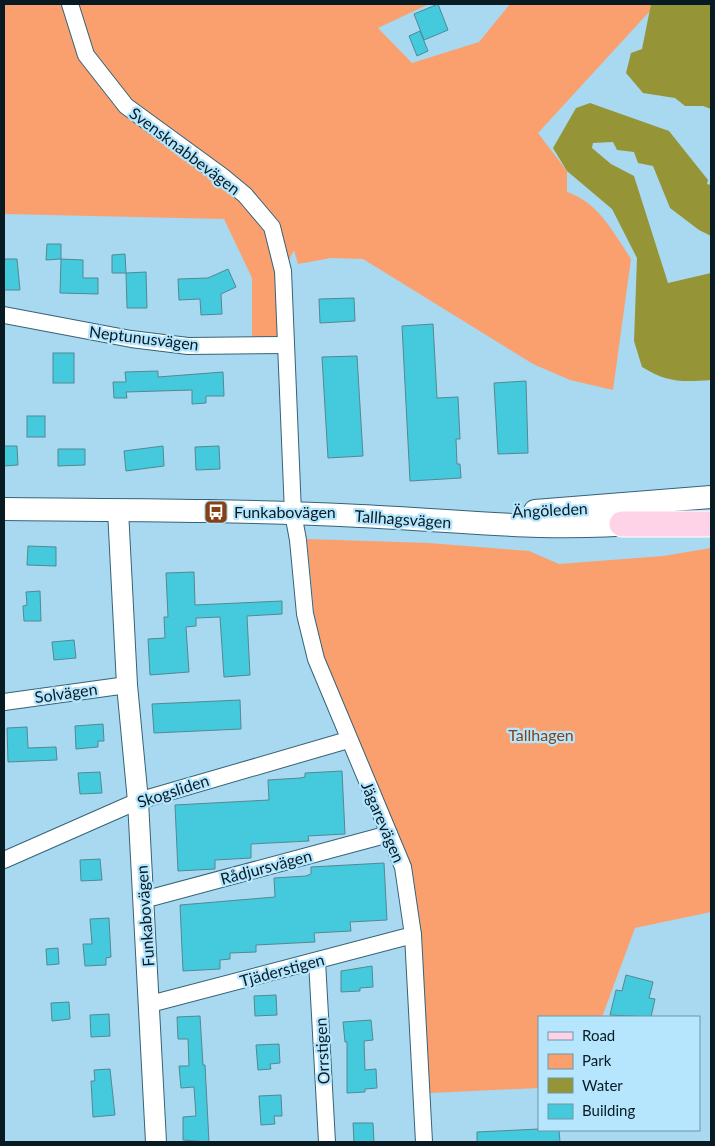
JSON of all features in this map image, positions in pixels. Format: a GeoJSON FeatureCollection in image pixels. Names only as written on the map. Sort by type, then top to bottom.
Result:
{"type":"FeatureCollection","features":[{"type":"Feature","properties":{"kind":"main road","name":"Ängöleden"},"geometry":{"type":"LineString","coordinates":[[389,517],[545,511],[711,497]]}},
{"type":"Feature","properties":{"kind":"main road","name":"Tallhagsvägen"},"geometry":{"type":"LineString","coordinates":[[4,509],[293,512],[486,524],[622,524],[711,516]]}},
{"type":"Feature","properties":{"kind":"main road"},"geometry":{"type":"LineString","coordinates":[[622,524],[711,524]]}},
{"type":"Feature","properties":{"kind":"street","name":"Svensknabbevägen"},"geometry":{"type":"LineString","coordinates":[[70,4],[86,55],[126,106],[245,195],[272,227],[282,271],[293,512]]}},
{"type":"Feature","properties":{"kind":"street","name":"Neptunusvägen"},"geometry":{"type":"LineString","coordinates":[[4,315],[131,339],[188,346],[286,345]]}},
{"type":"Feature","properties":{"kind":"street","name":"Funkabovägen"},"geometry":{"type":"LineString","coordinates":[[118,510],[127,685],[138,801],[156,1142]]}},
{"type":"Feature","properties":{"kind":"street","name":"Jägarevägen"},"geometry":{"type":"LineString","coordinates":[[293,512],[298,540],[305,614],[316,659],[348,740],[403,867],[413,935],[424,1142]]}},
{"type":"Feature","properties":{"kind":"street","name":"Solvägen"},"geometry":{"type":"LineString","coordinates":[[4,702],[127,685]]}},
{"type":"Feature","properties":{"kind":"street","name":"Skogsliden"},"geometry":{"type":"LineString","coordinates":[[4,860],[138,801],[348,740]]}},
{"type":"Feature","properties":{"kind":"street","name":"Rådjursvägen"},"geometry":{"type":"LineString","coordinates":[[143,900],[389,834]]}},
{"type":"Feature","properties":{"kind":"street","name":"Tjäderstigen"},"geometry":{"type":"LineString","coordinates":[[150,1004],[413,935]]}},
{"type":"Feature","properties":{"kind":"street","name":"Orrstigen"},"geometry":{"type":"LineString","coordinates":[[317,960],[327,1142]]}},
{"type":"Feature","properties":{"kind":"green space"},"geometry":{"type":"Polygon","coordinates":[[[4,4],[429,4],[378,28],[412,63],[479,42],[510,4],[651,4],[650,11],[538,133],[567,171],[567,192],[588,203],[596,211],[611,229],[631,259],[613,390],[570,380],[533,364],[363,259],[331,258],[298,264],[294,250],[283,271],[286,345],[252,346],[252,278],[224,219],[4,214],[4,4]]]}},
{"type":"Feature","properties":{"kind":"green space","name":"Tallhagen"},"geometry":{"type":"Polygon","coordinates":[[[307,539],[429,543],[529,551],[559,564],[663,556],[711,548],[711,912],[635,928],[602,1016],[538,1016],[538,1088],[430,1093],[421,932],[411,865],[324,658],[314,613],[307,539]]]}},
{"type":"Feature","properties":{"kind":"water"},"geometry":{"type":"Polygon","coordinates":[[[651,4],[711,4],[711,109],[703,106],[685,106],[675,98],[643,93],[626,73],[631,53],[642,49],[651,4]]]}},
{"type":"Feature","properties":{"kind":"water"},"geometry":{"type":"Polygon","coordinates":[[[590,103],[669,131],[708,180],[707,184],[711,185],[711,236],[699,230],[670,208],[653,166],[638,163],[634,152],[617,150],[613,142],[593,143],[592,148],[611,164],[634,176],[668,283],[711,273],[711,380],[668,379],[642,367],[634,341],[637,258],[612,209],[567,171],[553,148],[576,108],[590,103]]]}},
{"type":"Feature","properties":{"kind":"building"},"geometry":{"type":"Polygon","coordinates":[[[438,4],[448,30],[424,40],[414,14],[438,4]]]}},
{"type":"Feature","properties":{"kind":"building"},"geometry":{"type":"Polygon","coordinates":[[[420,31],[428,51],[417,56],[409,36],[420,31]]]}},
{"type":"Feature","properties":{"kind":"building"},"geometry":{"type":"Polygon","coordinates":[[[47,244],[61,244],[61,259],[46,260],[47,244]]]}},
{"type":"Feature","properties":{"kind":"building"},"geometry":{"type":"Polygon","coordinates":[[[125,254],[126,273],[112,273],[112,255],[125,254]]]}},
{"type":"Feature","properties":{"kind":"building"},"geometry":{"type":"Polygon","coordinates":[[[4,259],[17,259],[20,290],[4,290],[4,259]]]}},
{"type":"Feature","properties":{"kind":"building"},"geometry":{"type":"Polygon","coordinates":[[[61,259],[83,260],[83,278],[98,278],[98,294],[60,293],[61,259]]]}},
{"type":"Feature","properties":{"kind":"building"},"geometry":{"type":"Polygon","coordinates":[[[228,269],[236,287],[221,294],[222,314],[201,315],[200,299],[179,300],[178,279],[208,278],[228,269]]]}},
{"type":"Feature","properties":{"kind":"building"},"geometry":{"type":"Polygon","coordinates":[[[146,272],[147,308],[127,308],[126,273],[146,272]]]}},
{"type":"Feature","properties":{"kind":"building"},"geometry":{"type":"Polygon","coordinates":[[[354,298],[355,321],[320,323],[319,299],[354,298]]]}},
{"type":"Feature","properties":{"kind":"building"},"geometry":{"type":"Polygon","coordinates":[[[433,324],[437,398],[458,397],[460,439],[456,439],[457,464],[460,464],[461,478],[410,481],[402,326],[433,324]]]}},
{"type":"Feature","properties":{"kind":"building"},"geometry":{"type":"Polygon","coordinates":[[[53,353],[74,353],[74,383],[53,383],[53,353]]]}},
{"type":"Feature","properties":{"kind":"building"},"geometry":{"type":"Polygon","coordinates":[[[357,356],[363,456],[328,458],[322,357],[357,356]]]}},
{"type":"Feature","properties":{"kind":"building"},"geometry":{"type":"Polygon","coordinates":[[[158,371],[158,377],[223,372],[224,396],[206,396],[206,403],[192,404],[192,390],[126,392],[127,398],[114,398],[113,382],[126,382],[125,372],[158,371]]]}},
{"type":"Feature","properties":{"kind":"building"},"geometry":{"type":"Polygon","coordinates":[[[526,381],[528,453],[498,454],[494,383],[526,381]]]}},
{"type":"Feature","properties":{"kind":"building"},"geometry":{"type":"Polygon","coordinates":[[[27,416],[45,416],[45,437],[27,437],[27,416]]]}},
{"type":"Feature","properties":{"kind":"building"},"geometry":{"type":"Polygon","coordinates":[[[4,446],[17,446],[18,465],[4,466],[4,446]]]}},
{"type":"Feature","properties":{"kind":"building"},"geometry":{"type":"Polygon","coordinates":[[[163,446],[164,466],[126,471],[124,451],[163,446]]]}},
{"type":"Feature","properties":{"kind":"building"},"geometry":{"type":"Polygon","coordinates":[[[219,446],[220,469],[196,470],[195,447],[219,446]]]}},
{"type":"Feature","properties":{"kind":"building"},"geometry":{"type":"Polygon","coordinates":[[[58,449],[85,449],[85,465],[58,466],[58,449]]]}},
{"type":"Feature","properties":{"kind":"building"},"geometry":{"type":"Polygon","coordinates":[[[28,546],[56,547],[56,566],[27,565],[28,546]]]}},
{"type":"Feature","properties":{"kind":"building"},"geometry":{"type":"Polygon","coordinates":[[[194,572],[195,605],[282,601],[282,614],[247,616],[250,675],[224,677],[220,617],[196,618],[196,626],[186,627],[189,672],[150,675],[148,639],[165,638],[164,617],[168,617],[166,573],[194,572]]]}},
{"type":"Feature","properties":{"kind":"building"},"geometry":{"type":"Polygon","coordinates":[[[40,591],[41,621],[24,621],[23,606],[27,605],[26,592],[40,591]]]}},
{"type":"Feature","properties":{"kind":"building"},"geometry":{"type":"Polygon","coordinates":[[[74,640],[76,658],[54,660],[52,642],[74,640]]]}},
{"type":"Feature","properties":{"kind":"building"},"geometry":{"type":"Polygon","coordinates":[[[240,700],[241,729],[154,733],[152,704],[240,700]]]}},
{"type":"Feature","properties":{"kind":"building"},"geometry":{"type":"Polygon","coordinates":[[[103,724],[104,741],[98,741],[98,747],[76,749],[75,726],[103,724]]]}},
{"type":"Feature","properties":{"kind":"building"},"geometry":{"type":"Polygon","coordinates":[[[27,727],[28,748],[56,747],[57,760],[8,762],[7,728],[27,727]]]}},
{"type":"Feature","properties":{"kind":"building"},"geometry":{"type":"Polygon","coordinates":[[[342,771],[345,834],[308,836],[309,841],[251,844],[251,858],[215,860],[215,869],[178,871],[175,805],[269,800],[268,780],[300,778],[305,777],[305,773],[342,771]]]}},
{"type":"Feature","properties":{"kind":"building"},"geometry":{"type":"Polygon","coordinates":[[[100,772],[102,793],[80,794],[78,773],[100,772]]]}},
{"type":"Feature","properties":{"kind":"building"},"geometry":{"type":"Polygon","coordinates":[[[100,859],[102,880],[81,881],[80,860],[100,859]]]}},
{"type":"Feature","properties":{"kind":"building"},"geometry":{"type":"Polygon","coordinates":[[[384,863],[387,920],[350,922],[351,931],[314,933],[315,942],[256,945],[256,952],[230,953],[230,959],[220,960],[220,969],[183,971],[180,905],[275,897],[274,878],[306,876],[311,874],[311,867],[384,863]]]}},
{"type":"Feature","properties":{"kind":"building"},"geometry":{"type":"Polygon","coordinates":[[[109,918],[111,957],[106,958],[106,965],[85,966],[83,944],[92,944],[90,919],[109,918]]]}},
{"type":"Feature","properties":{"kind":"building"},"geometry":{"type":"Polygon","coordinates":[[[58,948],[59,964],[47,965],[46,949],[58,948]]]}},
{"type":"Feature","properties":{"kind":"building"},"geometry":{"type":"Polygon","coordinates":[[[372,966],[373,987],[360,988],[360,991],[341,992],[341,971],[372,966]]]}},
{"type":"Feature","properties":{"kind":"building"},"geometry":{"type":"Polygon","coordinates":[[[626,975],[653,982],[649,998],[655,999],[651,1016],[610,1015],[616,990],[622,991],[626,975]]]}},
{"type":"Feature","properties":{"kind":"building"},"geometry":{"type":"Polygon","coordinates":[[[276,995],[277,1015],[255,1016],[254,996],[276,995]]]}},
{"type":"Feature","properties":{"kind":"building"},"geometry":{"type":"Polygon","coordinates":[[[69,1002],[70,1019],[52,1021],[51,1003],[69,1002]]]}},
{"type":"Feature","properties":{"kind":"building"},"geometry":{"type":"Polygon","coordinates":[[[109,1014],[110,1036],[91,1037],[90,1015],[109,1014]]]}},
{"type":"Feature","properties":{"kind":"building"},"geometry":{"type":"Polygon","coordinates":[[[200,1016],[209,1142],[183,1140],[183,1117],[196,1116],[194,1087],[181,1088],[179,1066],[189,1066],[188,1039],[178,1039],[177,1017],[200,1016]]]}},
{"type":"Feature","properties":{"kind":"building"},"geometry":{"type":"Polygon","coordinates":[[[371,1020],[373,1040],[364,1041],[365,1070],[376,1069],[377,1088],[365,1089],[365,1092],[347,1093],[347,1042],[345,1042],[343,1022],[371,1020]]]}},
{"type":"Feature","properties":{"kind":"building"},"geometry":{"type":"Polygon","coordinates":[[[279,1044],[280,1063],[270,1064],[271,1069],[258,1070],[256,1045],[279,1044]]]}},
{"type":"Feature","properties":{"kind":"building"},"geometry":{"type":"Polygon","coordinates":[[[110,1069],[115,1115],[93,1117],[91,1081],[95,1081],[94,1070],[110,1069]]]}},
{"type":"Feature","properties":{"kind":"building"},"geometry":{"type":"Polygon","coordinates":[[[281,1095],[282,1116],[274,1116],[275,1124],[261,1125],[259,1096],[281,1095]]]}},
{"type":"Feature","properties":{"kind":"building"},"geometry":{"type":"Polygon","coordinates":[[[353,1123],[373,1123],[374,1142],[354,1142],[353,1123]]]}},
{"type":"Feature","properties":{"kind":"building"},"geometry":{"type":"Polygon","coordinates":[[[538,1129],[538,1131],[559,1131],[560,1142],[477,1142],[477,1132],[538,1129]]]}},
{"type":"Feature","properties":{"kind":"place","name":"Funkabovägen"},"geometry":{"type":"Point","coordinates":[216,512]}}]}
